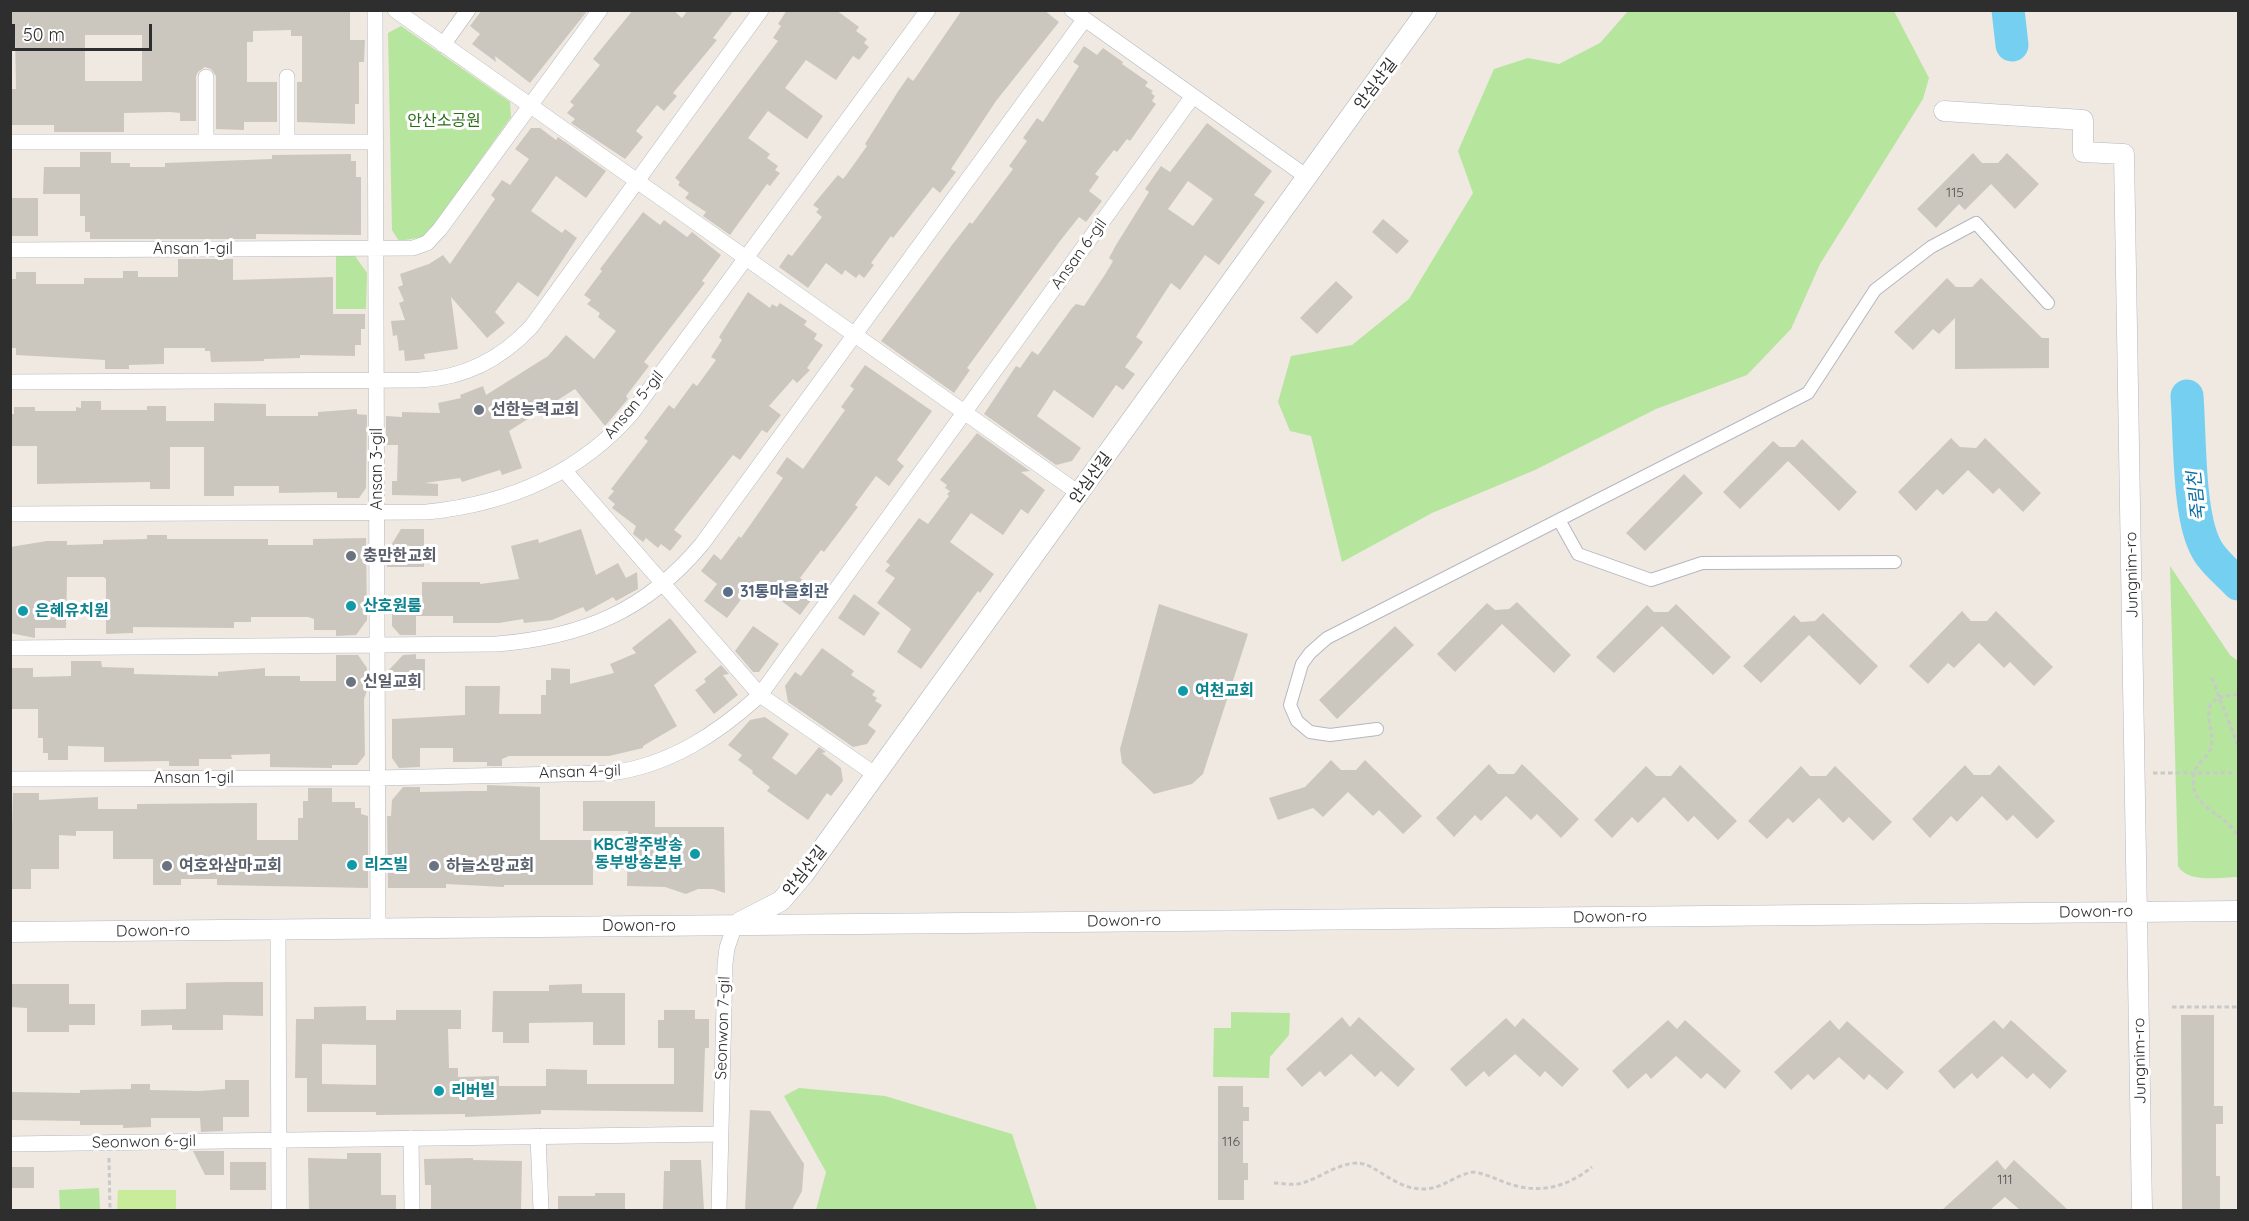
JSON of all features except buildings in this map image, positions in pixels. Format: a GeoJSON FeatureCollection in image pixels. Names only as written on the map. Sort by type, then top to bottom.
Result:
{"type":"FeatureCollection","features":[{"type":"Feature","properties":{"kind":"street","name":"Ansan 3-gil"},"geometry":{"type":"LineString","coordinates":[[375,10],[378,928]]}},
{"type":"Feature","properties":{"kind":"street"},"geometry":{"type":"LineString","coordinates":[[395,10],[1080,494]]}},
{"type":"Feature","properties":{"kind":"street"},"geometry":{"type":"LineString","coordinates":[[443,45],[468,10]]}},
{"type":"Feature","properties":{"kind":"street"},"geometry":{"type":"LineString","coordinates":[[376,249],[417,248],[430,241],[600,10]]}},
{"type":"Feature","properties":{"kind":"street"},"geometry":{"type":"LineString","coordinates":[[10,382],[376,381],[433,379],[452,376],[480,366],[510,348],[531,327],[761,10]]}},
{"type":"Feature","properties":{"kind":"street"},"geometry":{"type":"LineString","coordinates":[[746,258],[928,10]]}},
{"type":"Feature","properties":{"kind":"street"},"geometry":{"type":"LineString","coordinates":[[1072,10],[1307,177]]}},
{"type":"Feature","properties":{"kind":"street","name":"안심산길"},"geometry":{"type":"LineString","coordinates":[[735,925],[774,905],[790,892],[1080,494],[1427,10]]}},
{"type":"Feature","properties":{"kind":"street"},"geometry":{"type":"LineString","coordinates":[[10,648],[497,644],[555,636],[606,620],[663,585],[702,544],[1084,20]]}},
{"type":"Feature","properties":{"kind":"street"},"geometry":{"type":"LineString","coordinates":[[206,77],[206,142]]}},
{"type":"Feature","properties":{"kind":"street"},"geometry":{"type":"LineString","coordinates":[[287,77],[287,142]]}},
{"type":"Feature","properties":{"kind":"street","name":"Ansan 6-gil"},"geometry":{"type":"LineString","coordinates":[[964,412],[1193,96]]}},
{"type":"Feature","properties":{"kind":"street","name":"Jungnim-ro"},"geometry":{"type":"LineString","coordinates":[[1944,111],[2083,120],[2083,152],[2124,154],[2142,1210]]}},
{"type":"Feature","properties":{"kind":"street"},"geometry":{"type":"LineString","coordinates":[[10,142],[376,142]]}},
{"type":"Feature","properties":{"kind":"street"},"geometry":{"type":"LineString","coordinates":[[1377,729],[1330,735],[1310,732],[1297,721],[1290,705],[1302,664],[1310,653],[1327,638],[1808,393],[1875,290],[1931,247],[1976,222],[2048,303]]}},
{"type":"Feature","properties":{"kind":"street","name":"Ansan 1-gil"},"geometry":{"type":"LineString","coordinates":[[10,250],[376,249]]}},
{"type":"Feature","properties":{"kind":"street","name":"Ansan 5-gil"},"geometry":{"type":"LineString","coordinates":[[377,512],[427,512],[490,502],[537,485],[564,471],[593,451],[627,418],[746,258]]}},
{"type":"Feature","properties":{"kind":"street"},"geometry":{"type":"LineString","coordinates":[[760,694],[964,412]]}},
{"type":"Feature","properties":{"kind":"street"},"geometry":{"type":"LineString","coordinates":[[564,471],[760,694],[876,775]]}},
{"type":"Feature","properties":{"kind":"street"},"geometry":{"type":"LineString","coordinates":[[10,514],[377,512]]}},
{"type":"Feature","properties":{"kind":"street"},"geometry":{"type":"LineString","coordinates":[[1559,520],[1578,554],[1652,580],[1702,563],[1895,562]]}},
{"type":"Feature","properties":{"kind":"street","name":"Ansan 4-gil"},"geometry":{"type":"LineString","coordinates":[[377,778],[610,772],[636,769],[660,761],[704,739],[730,722],[760,694]]}},
{"type":"Feature","properties":{"kind":"street","name":"Ansan 1-gil"},"geometry":{"type":"LineString","coordinates":[[10,779],[377,778]]}},
{"type":"Feature","properties":{"kind":"street","name":"Dowon-ro"},"geometry":{"type":"LineString","coordinates":[[10,932],[2238,911]]}},
{"type":"Feature","properties":{"kind":"street","name":"Seonwon 7-gil"},"geometry":{"type":"LineString","coordinates":[[718,1210],[725,964],[727,948],[735,925]]}},
{"type":"Feature","properties":{"kind":"street"},"geometry":{"type":"LineString","coordinates":[[278,929],[279,1210]]}},
{"type":"Feature","properties":{"kind":"street"},"geometry":{"type":"LineString","coordinates":[[278,1140],[720,1134]]}},
{"type":"Feature","properties":{"kind":"street"},"geometry":{"type":"LineString","coordinates":[[538,1136],[541,1210]]}},
{"type":"Feature","properties":{"kind":"street"},"geometry":{"type":"LineString","coordinates":[[411,1138],[412,1210]]}},
{"type":"Feature","properties":{"kind":"street","name":"Seonwon 6-gil"},"geometry":{"type":"LineString","coordinates":[[10,1144],[278,1140]]}},
{"type":"Feature","properties":{"kind":"path"},"geometry":{"type":"LineString","coordinates":[[2212,678],[2238,746]]}},
{"type":"Feature","properties":{"kind":"path"},"geometry":{"type":"LineString","coordinates":[[2238,694],[2219,697],[2211,703],[2207,717],[2213,738],[2210,752],[2198,764],[2194,773],[2193,785],[2198,800],[2232,824],[2238,837]]}},
{"type":"Feature","properties":{"kind":"path"},"geometry":{"type":"LineString","coordinates":[[2135,773],[2232,773]]}},
{"type":"Feature","properties":{"kind":"path"},"geometry":{"type":"LineString","coordinates":[[2172,1007],[2238,1007]]}},
{"type":"Feature","properties":{"kind":"path"},"geometry":{"type":"LineString","coordinates":[[1274,1183],[1303,1183],[1340,1167],[1359,1163],[1394,1182],[1419,1189],[1441,1186],[1459,1176],[1473,1172],[1521,1187],[1549,1187],[1570,1183],[1592,1167]]}},
{"type":"Feature","properties":{"kind":"path"},"geometry":{"type":"LineString","coordinates":[[110,1164],[110,1210]]}},
{"type":"Feature","properties":{"kind":"green space"},"geometry":{"type":"Polygon","coordinates":[[[1629,10],[1894,11],[1929,78],[1923,99],[1820,264],[1791,329],[1747,375],[1656,409],[1535,470],[1432,513],[1342,562],[1311,436],[1290,431],[1278,402],[1291,356],[1352,345],[1409,299],[1473,193],[1458,151],[1494,69],[1528,58],[1559,64],[1600,43],[1629,10]]]}},
{"type":"Feature","properties":{"kind":"green space","name":"안산소공원"},"geometry":{"type":"Polygon","coordinates":[[[401,26],[510,102],[511,117],[429,232],[423,237],[399,241],[392,230],[388,33],[401,26]]]}},
{"type":"Feature","properties":{"kind":"green space"},"geometry":{"type":"Polygon","coordinates":[[[336,256],[355,256],[367,273],[366,309],[336,309],[336,256]]]}},
{"type":"Feature","properties":{"kind":"green space"},"geometry":{"type":"Polygon","coordinates":[[[2170,566],[2230,655],[2238,661],[2238,877],[2197,877],[2183,872],[2178,866],[2170,566]]]}},
{"type":"Feature","properties":{"kind":"green space"},"geometry":{"type":"Polygon","coordinates":[[[1231,1012],[1290,1013],[1289,1035],[1270,1057],[1269,1078],[1213,1077],[1214,1028],[1231,1028],[1231,1012]]]}},
{"type":"Feature","properties":{"kind":"green space"},"geometry":{"type":"Polygon","coordinates":[[[799,1088],[885,1096],[1012,1134],[1037,1210],[816,1210],[826,1172],[784,1096],[799,1088]]]}},
{"type":"Feature","properties":{"kind":"green space"},"geometry":{"type":"Polygon","coordinates":[[[99,1188],[100,1210],[60,1210],[59,1190],[99,1188]]]}},
{"type":"Feature","properties":{"kind":"green space"},"geometry":{"type":"Polygon","coordinates":[[[118,1190],[176,1190],[176,1210],[117,1210],[118,1190]]]}},
{"type":"Feature","properties":{"kind":"waterway","name":"죽림천"},"geometry":{"type":"LineString","coordinates":[[2008,10],[2012,45]]}},
{"type":"Feature","properties":{"kind":"waterway","name":"죽림천"},"geometry":{"type":"LineString","coordinates":[[2187,396],[2191,473],[2199,531],[2211,556],[2238,584]]}},
{"type":"Feature","properties":{"kind":"place","name":"선한능력교회"},"geometry":{"type":"Point","coordinates":[479,410]}},
{"type":"Feature","properties":{"kind":"place","name":"충만한교회"},"geometry":{"type":"Point","coordinates":[351,556]}},
{"type":"Feature","properties":{"kind":"place","name":"31통마을회관"},"geometry":{"type":"Point","coordinates":[728,592]}},
{"type":"Feature","properties":{"kind":"place","name":"산호원룸"},"geometry":{"type":"Point","coordinates":[351,606]}},
{"type":"Feature","properties":{"kind":"place","name":"은혜유치원"},"geometry":{"type":"Point","coordinates":[23,611]}},
{"type":"Feature","properties":{"kind":"place","name":"신일교회"},"geometry":{"type":"Point","coordinates":[351,682]}},
{"type":"Feature","properties":{"kind":"place","name":"여천교회"},"geometry":{"type":"Point","coordinates":[1183,691]}},
{"type":"Feature","properties":{"kind":"place","name":"KBC광주방송 동부방송본부"},"geometry":{"type":"Point","coordinates":[695,854]}},
{"type":"Feature","properties":{"kind":"place","name":"리즈빌"},"geometry":{"type":"Point","coordinates":[352,865]}},
{"type":"Feature","properties":{"kind":"place","name":"여호와삼마교회"},"geometry":{"type":"Point","coordinates":[167,866]}},
{"type":"Feature","properties":{"kind":"place","name":"하늘소망교회"},"geometry":{"type":"Point","coordinates":[434,866]}},
{"type":"Feature","properties":{"kind":"place","name":"리버빌"},"geometry":{"type":"Point","coordinates":[439,1091]}}]}
